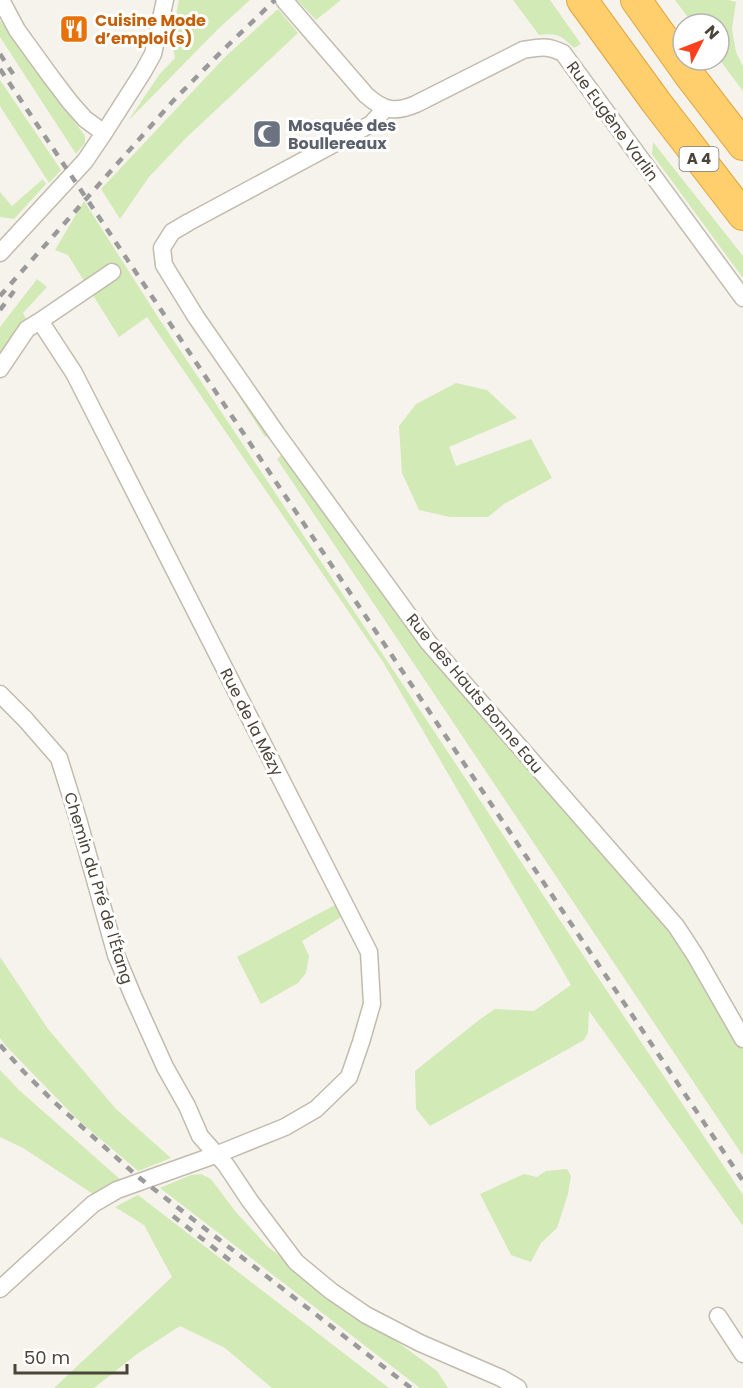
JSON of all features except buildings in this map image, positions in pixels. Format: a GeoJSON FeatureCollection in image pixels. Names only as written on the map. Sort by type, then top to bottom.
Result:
{"type":"FeatureCollection","features":[{"type":"Feature","properties":{"kind":"highway","name":"A 4"},"geometry":{"type":"LineString","coordinates":[[582,0],[656,102],[743,215]]}},
{"type":"Feature","properties":{"kind":"highway","name":"A 4"},"geometry":{"type":"LineString","coordinates":[[636,0],[743,145]]}},
{"type":"Feature","properties":{"kind":"street"},"geometry":{"type":"LineString","coordinates":[[1,0],[17,30],[57,86],[85,119],[104,133]]}},
{"type":"Feature","properties":{"kind":"street"},"geometry":{"type":"LineString","coordinates":[[0,254],[84,161],[144,72],[153,54],[165,0]]}},
{"type":"Feature","properties":{"kind":"street"},"geometry":{"type":"LineString","coordinates":[[284,0],[366,95],[386,108]]}},
{"type":"Feature","properties":{"kind":"street","name":"Rue Eugène Varlin"},"geometry":{"type":"LineString","coordinates":[[386,108],[398,110],[416,104],[522,50],[551,47],[563,53],[743,298]]}},
{"type":"Feature","properties":{"kind":"street","name":"Rue des Hauts Bonne Eau"},"geometry":{"type":"LineString","coordinates":[[386,108],[371,124],[172,232],[162,248],[164,265],[196,317],[284,443],[428,642],[676,926],[743,1039]]}},
{"type":"Feature","properties":{"kind":"street"},"geometry":{"type":"LineString","coordinates":[[0,369],[27,329],[112,272]]}},
{"type":"Feature","properties":{"kind":"street","name":"Rue de la Mézy"},"geometry":{"type":"LineString","coordinates":[[0,1288],[93,1204],[117,1190],[285,1127],[315,1109],[349,1077],[362,1042],[372,1004],[369,952],[74,373],[40,321]]}},
{"type":"Feature","properties":{"kind":"street","name":"Chemin du Pré de l'Étang"},"geometry":{"type":"LineString","coordinates":[[0,694],[59,758],[116,956],[165,1067],[187,1106],[200,1136],[218,1154],[296,1262],[331,1291],[366,1315],[420,1343],[501,1378],[518,1388]]}},
{"type":"Feature","properties":{"kind":"street"},"geometry":{"type":"LineString","coordinates":[[718,1316],[743,1354]]}},
{"type":"Feature","properties":{"kind":"green space"},"geometry":{"type":"Polygon","coordinates":[[[179,0],[250,0],[217,30],[128,121],[159,75],[175,58],[171,38],[179,0]]]}},
{"type":"Feature","properties":{"kind":"green space"},"geometry":{"type":"Polygon","coordinates":[[[297,0],[341,0],[316,20],[297,0]]]}},
{"type":"Feature","properties":{"kind":"green space"},"geometry":{"type":"Polygon","coordinates":[[[513,0],[550,0],[581,44],[574,48],[558,36],[539,35],[513,0]]]}},
{"type":"Feature","properties":{"kind":"green space"},"geometry":{"type":"Polygon","coordinates":[[[675,0],[736,2],[732,29],[736,52],[743,67],[743,91],[729,72],[731,72],[731,12],[684,12],[675,0]]]}},
{"type":"Feature","properties":{"kind":"green space"},"geometry":{"type":"Polygon","coordinates":[[[278,9],[298,33],[186,138],[149,177],[120,219],[101,189],[225,57],[278,9]]]}},
{"type":"Feature","properties":{"kind":"green space"},"geometry":{"type":"Polygon","coordinates":[[[0,20],[85,136],[85,143],[76,154],[0,37],[0,20]]]}},
{"type":"Feature","properties":{"kind":"green space"},"geometry":{"type":"Polygon","coordinates":[[[0,80],[61,170],[49,183],[0,106],[0,80]]]}},
{"type":"Feature","properties":{"kind":"green space"},"geometry":{"type":"Polygon","coordinates":[[[653,142],[743,256],[743,278],[652,154],[653,142]]]}},
{"type":"Feature","properties":{"kind":"green space"},"geometry":{"type":"Polygon","coordinates":[[[43,179],[46,184],[14,219],[0,217],[0,192],[12,206],[43,179]]]}},
{"type":"Feature","properties":{"kind":"green space"},"geometry":{"type":"Polygon","coordinates":[[[84,201],[158,317],[743,1195],[743,1226],[589,1011],[588,1033],[584,1040],[430,1126],[416,1109],[415,1071],[495,1009],[534,1011],[571,985],[383,662],[147,317],[119,337],[68,255],[55,250],[84,201]]]}},
{"type":"Feature","properties":{"kind":"green space"},"geometry":{"type":"Polygon","coordinates":[[[37,279],[47,287],[23,313],[26,319],[0,358],[0,327],[37,279]]]}},
{"type":"Feature","properties":{"kind":"green space"},"geometry":{"type":"Polygon","coordinates":[[[171,290],[271,431],[265,437],[171,290]]]}},
{"type":"Feature","properties":{"kind":"green space"},"geometry":{"type":"Polygon","coordinates":[[[456,383],[487,390],[517,418],[449,447],[456,466],[531,439],[552,478],[504,504],[488,517],[450,517],[419,510],[402,473],[399,426],[416,404],[456,383]]]}},
{"type":"Feature","properties":{"kind":"green space"},"geometry":{"type":"Polygon","coordinates":[[[286,451],[446,676],[674,921],[743,1034],[743,1156],[277,459],[286,451]]]}},
{"type":"Feature","properties":{"kind":"green space"},"geometry":{"type":"Polygon","coordinates":[[[335,905],[341,917],[302,941],[309,956],[306,973],[298,983],[261,1004],[237,957],[335,905]]]}},
{"type":"Feature","properties":{"kind":"green space"},"geometry":{"type":"Polygon","coordinates":[[[0,957],[48,1029],[116,1109],[171,1158],[138,1171],[76,1118],[6,1046],[0,1038],[0,957]]]}},
{"type":"Feature","properties":{"kind":"green space"},"geometry":{"type":"Polygon","coordinates":[[[0,1070],[19,1090],[121,1180],[96,1196],[23,1148],[0,1137],[0,1070]]]}},
{"type":"Feature","properties":{"kind":"green space"},"geometry":{"type":"Polygon","coordinates":[[[567,1169],[571,1176],[568,1194],[557,1228],[541,1243],[531,1262],[511,1255],[480,1194],[524,1174],[537,1177],[546,1171],[567,1169]]]}},
{"type":"Feature","properties":{"kind":"green space"},"geometry":{"type":"Polygon","coordinates":[[[201,1174],[211,1179],[235,1211],[268,1247],[437,1371],[448,1388],[420,1388],[160,1188],[191,1175],[201,1174]]]}},
{"type":"Feature","properties":{"kind":"green space"},"geometry":{"type":"Polygon","coordinates":[[[138,1195],[389,1388],[272,1388],[225,1348],[180,1326],[137,1354],[94,1388],[54,1388],[172,1277],[144,1225],[115,1207],[138,1195]]]}},
{"type":"Feature","properties":{"kind":"railway"},"geometry":{"type":"LineString","coordinates":[[0,296],[173,101],[275,0]]}},
{"type":"Feature","properties":{"kind":"railway"},"geometry":{"type":"LineString","coordinates":[[0,54],[15,77]]}},
{"type":"Feature","properties":{"kind":"railway"},"geometry":{"type":"LineString","coordinates":[[0,69],[743,1181]]}},
{"type":"Feature","properties":{"kind":"railway"},"geometry":{"type":"LineString","coordinates":[[0,310],[14,291]]}},
{"type":"Feature","properties":{"kind":"railway"},"geometry":{"type":"LineString","coordinates":[[0,1045],[53,1101],[137,1176],[411,1388]]}},
{"type":"Feature","properties":{"kind":"railway"},"geometry":{"type":"LineString","coordinates":[[173,1216],[232,1262]]}},
{"type":"Feature","properties":{"kind":"place","name":"Cuisine Mode d’emploi(s)"},"geometry":{"type":"Point","coordinates":[74,29]}},
{"type":"Feature","properties":{"kind":"place","name":"Mosquée des Boullereaux"},"geometry":{"type":"Point","coordinates":[267,134]}}]}
